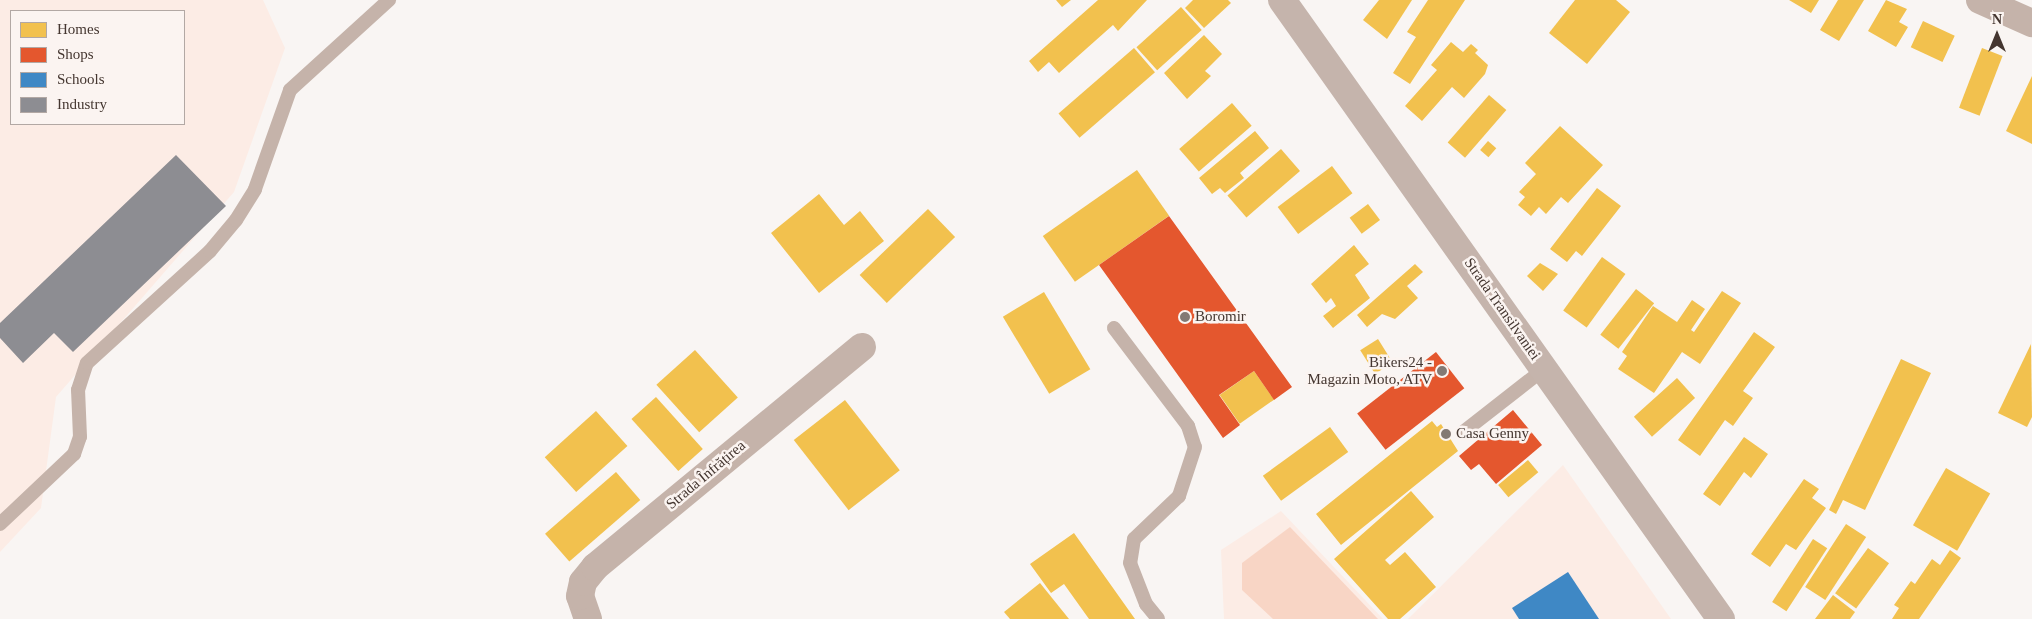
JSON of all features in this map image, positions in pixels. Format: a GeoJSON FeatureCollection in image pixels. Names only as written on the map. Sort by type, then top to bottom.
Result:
{"type":"FeatureCollection","features":[{"type":"Feature","properties":{"kind":"main road","name":"Strada Transilvaniei"},"geometry":{"type":"LineString","coordinates":[[1282,0],[1721,619]]}},
{"type":"Feature","properties":{"kind":"street"},"geometry":{"type":"LineString","coordinates":[[1980,0],[2032,23]]}},
{"type":"Feature","properties":{"kind":"street","name":"Strada Înfrățirea"},"geometry":{"type":"LineString","coordinates":[[588,619],[580,596],[583,582],[596,567],[862,347]]}},
{"type":"Feature","properties":{"kind":"lane"},"geometry":{"type":"LineString","coordinates":[[0,524],[74,454],[80,437],[78,390],[87,362],[210,251],[236,220],[255,189],[290,90],[389,0]]}},
{"type":"Feature","properties":{"kind":"lane"},"geometry":{"type":"LineString","coordinates":[[1114,328],[1188,426],[1195,447],[1179,496],[1134,539],[1130,563],[1146,604],[1158,619]]}},
{"type":"Feature","properties":{"kind":"lane"},"geometry":{"type":"LineString","coordinates":[[1462,433],[1544,369]]}},
{"type":"Feature","properties":{"kind":"shaded area"},"geometry":{"type":"Polygon","coordinates":[[[0,0],[263,0],[285,48],[234,192],[56,397],[41,508],[0,552],[0,0]]]}},
{"type":"Feature","properties":{"kind":"shaded area"},"geometry":{"type":"Polygon","coordinates":[[[1563,465],[1671,619],[1408,619],[1563,465]]]}},
{"type":"Feature","properties":{"kind":"shaded area"},"geometry":{"type":"Polygon","coordinates":[[[1281,511],[1383,619],[1224,619],[1221,550],[1281,511]]]}},
{"type":"Feature","properties":{"kind":"shaded area"},"geometry":{"type":"Polygon","coordinates":[[[1290,527],[1378,619],[1273,619],[1242,590],[1242,563],[1290,527]]]}},
{"type":"Feature","properties":{"kind":"building: Homes"},"geometry":{"type":"Polygon","coordinates":[[[1056,0],[1071,0],[1062,7],[1056,0]]]}},
{"type":"Feature","properties":{"kind":"building: Homes"},"geometry":{"type":"Polygon","coordinates":[[[1098,0],[1147,0],[1118,31],[1113,25],[1059,73],[1049,62],[1038,72],[1029,61],[1098,0]]]}},
{"type":"Feature","properties":{"kind":"building: Homes"},"geometry":{"type":"Polygon","coordinates":[[[1193,0],[1228,0],[1231,3],[1204,28],[1185,8],[1193,0]]]}},
{"type":"Feature","properties":{"kind":"building: Homes"},"geometry":{"type":"Polygon","coordinates":[[[1379,0],[1412,0],[1387,39],[1363,20],[1379,0]]]}},
{"type":"Feature","properties":{"kind":"building: Homes"},"geometry":{"type":"Polygon","coordinates":[[[1428,0],[1465,0],[1410,84],[1393,73],[1416,37],[1407,32],[1428,0]]]}},
{"type":"Feature","properties":{"kind":"building: Homes"},"geometry":{"type":"Polygon","coordinates":[[[1575,0],[1616,0],[1630,12],[1587,64],[1549,33],[1575,0]]]}},
{"type":"Feature","properties":{"kind":"building: Homes"},"geometry":{"type":"Polygon","coordinates":[[[1789,0],[1819,0],[1811,13],[1789,0]]]}},
{"type":"Feature","properties":{"kind":"building: Homes"},"geometry":{"type":"Polygon","coordinates":[[[1838,0],[1864,0],[1839,41],[1820,30],[1838,0]]]}},
{"type":"Feature","properties":{"kind":"building: Homes"},"geometry":{"type":"Polygon","coordinates":[[[1886,0],[1907,9],[1899,22],[1908,27],[1896,47],[1868,31],[1886,0]]]}},
{"type":"Feature","properties":{"kind":"building: Homes"},"geometry":{"type":"Polygon","coordinates":[[[1181,7],[1202,30],[1157,70],[1136,47],[1181,7]]]}},
{"type":"Feature","properties":{"kind":"building: Homes"},"geometry":{"type":"Polygon","coordinates":[[[1923,21],[1955,36],[1942,62],[1911,47],[1923,21]]]}},
{"type":"Feature","properties":{"kind":"building: Homes"},"geometry":{"type":"Polygon","coordinates":[[[1204,35],[1222,54],[1205,71],[1211,76],[1187,99],[1164,73],[1204,35]]]}},
{"type":"Feature","properties":{"kind":"building: Homes"},"geometry":{"type":"Polygon","coordinates":[[[1451,42],[1463,52],[1471,44],[1478,50],[1475,53],[1488,65],[1485,74],[1464,98],[1452,87],[1422,121],[1405,106],[1437,70],[1431,65],[1451,42]]]}},
{"type":"Feature","properties":{"kind":"building: Homes"},"geometry":{"type":"Polygon","coordinates":[[[1134,48],[1155,72],[1080,138],[1059,114],[1134,48]]]}},
{"type":"Feature","properties":{"kind":"building: Homes"},"geometry":{"type":"Polygon","coordinates":[[[1982,48],[2003,56],[1980,116],[1959,108],[1982,48]]]}},
{"type":"Feature","properties":{"kind":"building: Homes"},"geometry":{"type":"Polygon","coordinates":[[[2032,76],[2032,144],[2006,131],[2032,76]]]}},
{"type":"Feature","properties":{"kind":"building: Homes"},"geometry":{"type":"Polygon","coordinates":[[[1489,95],[1506,110],[1465,158],[1448,143],[1489,95]]]}},
{"type":"Feature","properties":{"kind":"building: Homes"},"geometry":{"type":"Polygon","coordinates":[[[1232,103],[1252,126],[1199,172],[1179,149],[1232,103]]]}},
{"type":"Feature","properties":{"kind":"building: Homes"},"geometry":{"type":"Polygon","coordinates":[[[1560,126],[1603,165],[1568,203],[1561,197],[1546,214],[1539,207],[1531,216],[1518,205],[1525,197],[1519,192],[1536,174],[1525,163],[1560,126]]]}},
{"type":"Feature","properties":{"kind":"building: Homes"},"geometry":{"type":"Polygon","coordinates":[[[1255,131],[1269,148],[1240,173],[1244,178],[1225,193],[1220,188],[1212,194],[1199,178],[1255,131]]]}},
{"type":"Feature","properties":{"kind":"building: Homes"},"geometry":{"type":"Polygon","coordinates":[[[1488,141],[1496,148],[1488,157],[1480,150],[1488,141]]]}},
{"type":"Feature","properties":{"kind":"building: Homes"},"geometry":{"type":"Polygon","coordinates":[[[1281,149],[1300,171],[1246,217],[1227,196],[1281,149]]]}},
{"type":"Feature","properties":{"kind":"building: Homes"},"geometry":{"type":"Polygon","coordinates":[[[1332,166],[1352,193],[1298,234],[1278,207],[1332,166]]]}},
{"type":"Feature","properties":{"kind":"building: Homes"},"geometry":{"type":"Polygon","coordinates":[[[1137,170],[1169,216],[1075,282],[1043,236],[1137,170]]]}},
{"type":"Feature","properties":{"kind":"building: Homes"},"geometry":{"type":"Polygon","coordinates":[[[1597,188],[1621,206],[1582,256],[1576,251],[1567,262],[1550,249],[1597,188]]]}},
{"type":"Feature","properties":{"kind":"building: Homes"},"geometry":{"type":"Polygon","coordinates":[[[819,194],[844,225],[860,211],[884,241],[819,293],[771,233],[819,194]]]}},
{"type":"Feature","properties":{"kind":"building: Homes"},"geometry":{"type":"Polygon","coordinates":[[[1368,204],[1380,220],[1362,234],[1350,218],[1368,204]]]}},
{"type":"Feature","properties":{"kind":"building: Homes"},"geometry":{"type":"Polygon","coordinates":[[[928,209],[955,237],[887,303],[860,275],[928,209]]]}},
{"type":"Feature","properties":{"kind":"building: Homes"},"geometry":{"type":"Polygon","coordinates":[[[1354,245],[1369,264],[1355,275],[1370,298],[1333,328],[1323,316],[1336,306],[1331,298],[1326,303],[1311,284],[1354,245]]]}},
{"type":"Feature","properties":{"kind":"building: Homes"},"geometry":{"type":"Polygon","coordinates":[[[1602,257],[1625,274],[1587,327],[1563,310],[1602,257]]]}},
{"type":"Feature","properties":{"kind":"building: Homes"},"geometry":{"type":"Polygon","coordinates":[[[1540,263],[1558,274],[1543,291],[1527,276],[1540,263]]]}},
{"type":"Feature","properties":{"kind":"building: Homes"},"geometry":{"type":"Polygon","coordinates":[[[1415,264],[1423,272],[1407,286],[1418,298],[1395,319],[1382,314],[1367,327],[1357,315],[1415,264]]]}},
{"type":"Feature","properties":{"kind":"building: Homes"},"geometry":{"type":"Polygon","coordinates":[[[1636,289],[1654,303],[1618,349],[1600,335],[1636,289]]]}},
{"type":"Feature","properties":{"kind":"building: Homes"},"geometry":{"type":"Polygon","coordinates":[[[1722,291],[1741,303],[1700,364],[1682,352],[1654,393],[1618,369],[1627,356],[1622,352],[1653,306],[1677,322],[1692,300],[1705,309],[1691,330],[1694,332],[1722,291]]]}},
{"type":"Feature","properties":{"kind":"building: Homes"},"geometry":{"type":"Polygon","coordinates":[[[1044,292],[1090,369],[1049,394],[1003,317],[1044,292]]]}},
{"type":"Feature","properties":{"kind":"building: Homes"},"geometry":{"type":"Polygon","coordinates":[[[1754,332],[1775,347],[1743,391],[1753,398],[1733,426],[1725,420],[1700,456],[1678,440],[1754,332]]]}},
{"type":"Feature","properties":{"kind":"building: Homes"},"geometry":{"type":"Polygon","coordinates":[[[1378,339],[1393,363],[1375,374],[1360,350],[1378,339]]]}},
{"type":"Feature","properties":{"kind":"building: Homes"},"geometry":{"type":"Polygon","coordinates":[[[2031,344],[2032,417],[2027,427],[1998,413],[2031,344]]]}},
{"type":"Feature","properties":{"kind":"building: Homes"},"geometry":{"type":"Polygon","coordinates":[[[695,350],[738,398],[699,432],[656,385],[695,350]]]}},
{"type":"Feature","properties":{"kind":"building: Homes"},"geometry":{"type":"Polygon","coordinates":[[[1901,359],[1931,373],[1865,510],[1843,500],[1836,514],[1829,510],[1901,359]]]}},
{"type":"Feature","properties":{"kind":"building: Homes"},"geometry":{"type":"Polygon","coordinates":[[[1254,371],[1274,400],[1240,424],[1220,395],[1254,371]]]}},
{"type":"Feature","properties":{"kind":"building: Homes"},"geometry":{"type":"Polygon","coordinates":[[[1677,378],[1695,398],[1652,437],[1634,417],[1677,378]]]}},
{"type":"Feature","properties":{"kind":"building: Homes"},"geometry":{"type":"Polygon","coordinates":[[[656,397],[703,449],[678,471],[631,419],[656,397]]]}},
{"type":"Feature","properties":{"kind":"building: Homes"},"geometry":{"type":"Polygon","coordinates":[[[845,400],[900,470],[849,510],[794,440],[845,400]]]}},
{"type":"Feature","properties":{"kind":"building: Homes"},"geometry":{"type":"Polygon","coordinates":[[[596,411],[627,446],[576,492],[545,457],[596,411]]]}},
{"type":"Feature","properties":{"kind":"building: Homes"},"geometry":{"type":"Polygon","coordinates":[[[1432,421],[1437,427],[1441,424],[1458,451],[1341,545],[1316,514],[1432,421]]]}},
{"type":"Feature","properties":{"kind":"building: Homes"},"geometry":{"type":"Polygon","coordinates":[[[1330,427],[1348,452],[1281,501],[1263,476],[1330,427]]]}},
{"type":"Feature","properties":{"kind":"building: Homes"},"geometry":{"type":"Polygon","coordinates":[[[1744,437],[1768,454],[1751,478],[1744,472],[1720,506],[1703,494],[1744,437]]]}},
{"type":"Feature","properties":{"kind":"building: Homes"},"geometry":{"type":"Polygon","coordinates":[[[1528,460],[1538,472],[1508,497],[1498,485],[1528,460]]]}},
{"type":"Feature","properties":{"kind":"building: Homes"},"geometry":{"type":"Polygon","coordinates":[[[1946,468],[1990,493],[1957,551],[1913,525],[1946,468]]]}},
{"type":"Feature","properties":{"kind":"building: Homes"},"geometry":{"type":"Polygon","coordinates":[[[616,472],[640,500],[569,562],[545,534],[616,472]]]}},
{"type":"Feature","properties":{"kind":"building: Homes"},"geometry":{"type":"Polygon","coordinates":[[[1804,479],[1819,489],[1812,498],[1826,508],[1796,550],[1786,544],[1770,567],[1751,554],[1804,479]]]}},
{"type":"Feature","properties":{"kind":"building: Homes"},"geometry":{"type":"Polygon","coordinates":[[[1411,491],[1434,517],[1385,560],[1390,565],[1405,552],[1436,587],[1400,619],[1388,619],[1334,559],[1411,491]]]}},
{"type":"Feature","properties":{"kind":"building: Homes"},"geometry":{"type":"Polygon","coordinates":[[[1846,524],[1866,537],[1825,600],[1805,587],[1846,524]]]}},
{"type":"Feature","properties":{"kind":"building: Homes"},"geometry":{"type":"Polygon","coordinates":[[[1074,533],[1135,619],[1089,619],[1064,584],[1051,593],[1030,564],[1074,533]]]}},
{"type":"Feature","properties":{"kind":"building: Homes"},"geometry":{"type":"Polygon","coordinates":[[[1813,539],[1827,548],[1786,611],[1772,602],[1813,539]]]}},
{"type":"Feature","properties":{"kind":"building: Homes"},"geometry":{"type":"Polygon","coordinates":[[[1868,548],[1889,563],[1856,609],[1835,593],[1868,548]]]}},
{"type":"Feature","properties":{"kind":"building: Homes"},"geometry":{"type":"Polygon","coordinates":[[[1950,550],[1961,558],[1919,619],[1892,619],[1899,608],[1894,605],[1911,581],[1915,584],[1932,559],[1940,565],[1950,550]]]}},
{"type":"Feature","properties":{"kind":"building: Homes"},"geometry":{"type":"Polygon","coordinates":[[[1040,583],[1069,619],[1010,619],[1004,612],[1040,583]]]}},
{"type":"Feature","properties":{"kind":"building: Homes"},"geometry":{"type":"Polygon","coordinates":[[[1833,595],[1855,612],[1850,619],[1815,619],[1833,595]]]}},
{"type":"Feature","properties":{"kind":"building: Shops"},"geometry":{"type":"Polygon","coordinates":[[[1169,216],[1292,387],[1274,400],[1254,371],[1219,395],[1240,425],[1223,438],[1099,265],[1169,216]]]}},
{"type":"Feature","properties":{"kind":"building: Shops"},"geometry":{"type":"Polygon","coordinates":[[[1436,352],[1464,388],[1386,450],[1357,414],[1436,352]]]}},
{"type":"Feature","properties":{"kind":"building: Shops"},"geometry":{"type":"Polygon","coordinates":[[[1513,410],[1542,445],[1496,484],[1479,464],[1471,470],[1459,456],[1513,410]]]}},
{"type":"Feature","properties":{"kind":"building: Schools"},"geometry":{"type":"Polygon","coordinates":[[[1568,572],[1599,619],[1519,619],[1512,608],[1568,572]]]}},
{"type":"Feature","properties":{"kind":"building: Industry"},"geometry":{"type":"Polygon","coordinates":[[[176,155],[226,206],[73,352],[54,333],[23,363],[0,338],[0,323],[176,155]]]}},
{"type":"Feature","properties":{"kind":"place","name":"Boromir"},"geometry":{"type":"Point","coordinates":[1185,317]}},
{"type":"Feature","properties":{"kind":"place","name":"Bikers24 - Magazin Moto, ATV"},"geometry":{"type":"Point","coordinates":[1442,371]}},
{"type":"Feature","properties":{"kind":"place","name":"Casa Genny"},"geometry":{"type":"Point","coordinates":[1446,434]}}]}
